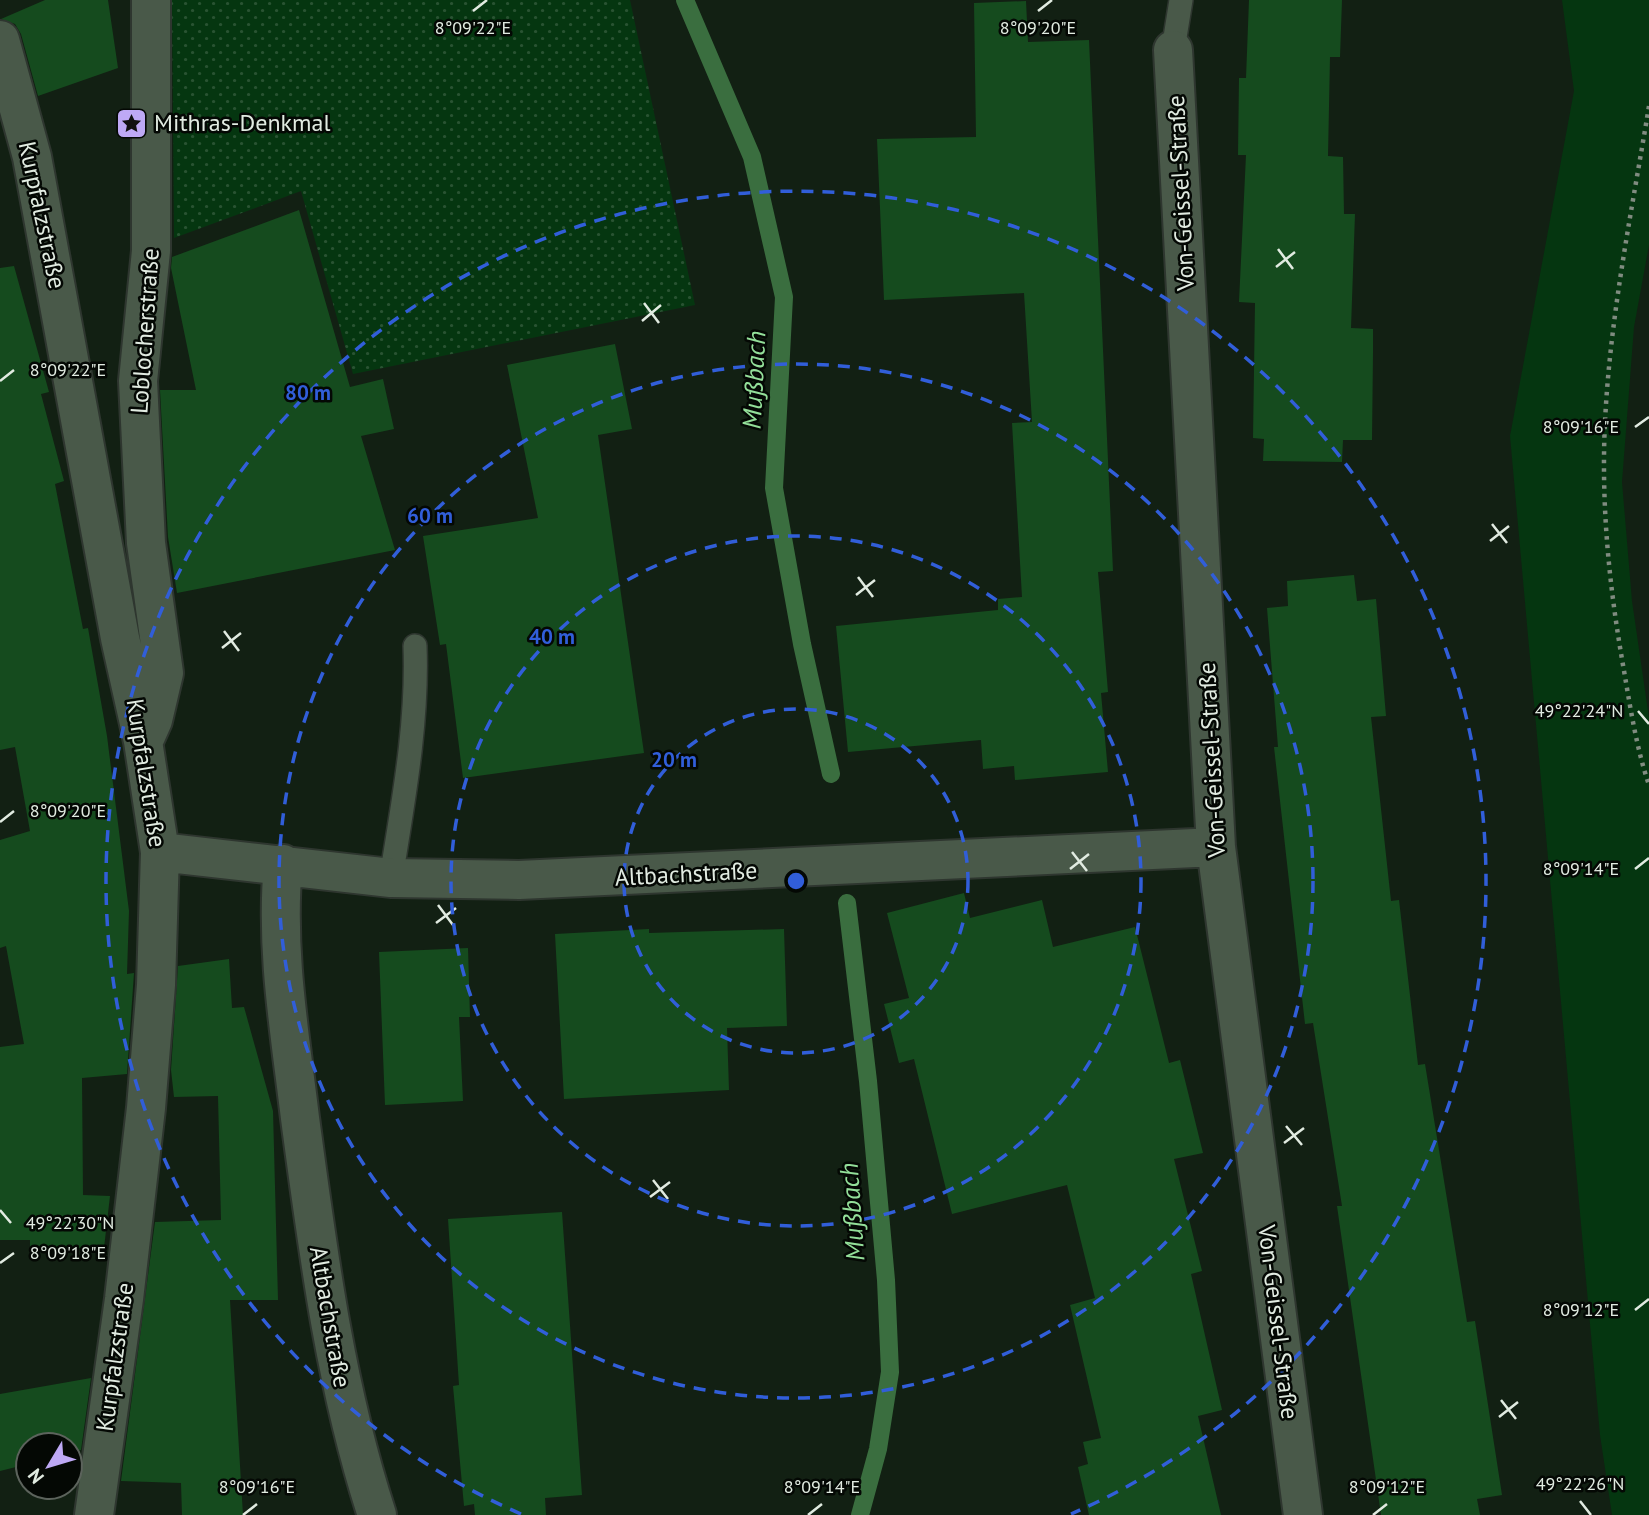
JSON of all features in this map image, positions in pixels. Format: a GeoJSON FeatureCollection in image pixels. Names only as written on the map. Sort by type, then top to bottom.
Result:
{"type":"FeatureCollection","features":[{"type":"Feature","properties":{"kind":"street","name":"Loblocherstraße"},"geometry":{"type":"LineString","coordinates":[[144,741],[153,720],[164,673],[146,543],[138,381],[151,251],[151,0]]}},
{"type":"Feature","properties":{"kind":"street","name":"Kurpfalzstraße"},"geometry":{"type":"LineString","coordinates":[[0,40],[34,170],[120,638],[144,741],[160,852],[156,985],[146,1108],[94,1515]]}},
{"type":"Feature","properties":{"kind":"street","name":"Von-Geissel-Straße"},"geometry":{"type":"LineString","coordinates":[[1173,50],[1216,847],[1303,1515]]}},
{"type":"Feature","properties":{"kind":"street","name":"Altbachstraße"},"geometry":{"type":"LineString","coordinates":[[160,852],[391,878],[615,878],[1216,847]]}},
{"type":"Feature","properties":{"kind":"street","name":"Altbachstraße"},"geometry":{"type":"LineString","coordinates":[[283,864],[278,915],[282,974],[319,1261],[336,1362],[377,1515]]}},
{"type":"Feature","properties":{"kind":"lane","name":"Von-Geissel-Straße"},"geometry":{"type":"LineString","coordinates":[[1173,50],[1181,0]]}},
{"type":"Feature","properties":{"kind":"lane"},"geometry":{"type":"LineString","coordinates":[[391,878],[408,774],[416,677],[415,646]]}},
{"type":"Feature","properties":{"kind":"path"},"geometry":{"type":"LineString","coordinates":[[1649,106],[1621,277],[1605,421],[1604,497],[1610,590],[1631,707],[1649,785]]}},
{"type":"Feature","properties":{"kind":"green space"},"geometry":{"type":"Polygon","coordinates":[[[172,0],[630,0],[695,305],[353,374],[301,191],[174,238],[172,0]]]}},
{"type":"Feature","properties":{"kind":"green space"},"geometry":{"type":"Polygon","coordinates":[[[1562,0],[1649,0],[1649,245],[1634,327],[1622,482],[1632,601],[1649,718],[1649,1515],[1612,1515],[1600,1435],[1510,436],[1574,91],[1562,0]]]}},
{"type":"Feature","properties":{"kind":"building"},"geometry":{"type":"Polygon","coordinates":[[[45,0],[108,0],[118,68],[38,96],[21,34],[15,24],[1,19],[45,0]]]}},
{"type":"Feature","properties":{"kind":"building"},"geometry":{"type":"Polygon","coordinates":[[[1249,0],[1342,0],[1340,57],[1330,57],[1328,156],[1343,157],[1344,214],[1355,214],[1351,328],[1373,329],[1373,353],[1372,440],[1343,440],[1342,462],[1263,461],[1264,439],[1253,438],[1255,303],[1239,302],[1246,155],[1238,155],[1239,78],[1246,78],[1249,0]]]}},
{"type":"Feature","properties":{"kind":"building"},"geometry":{"type":"Polygon","coordinates":[[[1026,1],[1028,42],[1089,40],[1113,571],[1098,572],[1108,692],[1101,693],[1108,772],[1015,780],[1014,766],[983,769],[981,740],[848,752],[836,626],[998,610],[998,599],[1022,597],[1012,423],[1032,422],[1024,293],[884,300],[877,139],[976,137],[974,3],[1026,1]]]}},
{"type":"Feature","properties":{"kind":"building"},"geometry":{"type":"Polygon","coordinates":[[[299,210],[350,387],[383,379],[394,429],[361,436],[395,550],[177,593],[168,537],[160,390],[196,390],[171,268],[172,257],[299,210]]]}},
{"type":"Feature","properties":{"kind":"building"},"geometry":{"type":"Polygon","coordinates":[[[14,266],[49,392],[41,394],[64,481],[55,484],[83,629],[88,628],[107,736],[129,911],[127,974],[134,973],[127,1074],[82,1078],[83,1195],[110,1196],[104,1248],[30,1248],[30,1240],[0,1240],[0,1047],[24,1044],[6,946],[0,948],[0,840],[30,831],[15,747],[0,750],[0,268],[14,266]]]}},
{"type":"Feature","properties":{"kind":"building"},"geometry":{"type":"Polygon","coordinates":[[[615,344],[632,429],[598,435],[644,753],[463,778],[446,644],[440,645],[423,536],[538,518],[507,365],[615,344]]]}},
{"type":"Feature","properties":{"kind":"building"},"geometry":{"type":"Polygon","coordinates":[[[1354,575],[1357,601],[1376,599],[1386,716],[1371,717],[1391,901],[1399,900],[1418,1065],[1425,1064],[1467,1322],[1475,1321],[1502,1495],[1477,1499],[1480,1515],[1381,1515],[1337,1206],[1342,1206],[1313,1023],[1305,1024],[1274,747],[1278,747],[1267,608],[1288,606],[1287,581],[1354,575]]]}},
{"type":"Feature","properties":{"kind":"building"},"geometry":{"type":"Polygon","coordinates":[[[964,893],[970,918],[1042,900],[1053,947],[1135,927],[1169,1063],[1180,1060],[1203,1153],[1174,1159],[1202,1271],[1191,1274],[1222,1410],[1198,1416],[1221,1515],[1089,1515],[1078,1467],[1088,1464],[1083,1442],[1101,1438],[1070,1305],[1095,1298],[1067,1185],[952,1214],[914,1059],[899,1063],[884,1004],[909,998],[887,913],[964,893]]]}},
{"type":"Feature","properties":{"kind":"building"},"geometry":{"type":"Polygon","coordinates":[[[649,929],[649,933],[784,929],[787,1026],[727,1028],[729,1090],[564,1099],[555,934],[649,929]]]}},
{"type":"Feature","properties":{"kind":"building"},"geometry":{"type":"Polygon","coordinates":[[[468,948],[470,1017],[459,1017],[463,1101],[385,1105],[379,952],[468,948]]]}},
{"type":"Feature","properties":{"kind":"building"},"geometry":{"type":"Polygon","coordinates":[[[229,959],[232,1008],[244,1007],[273,1111],[278,1300],[230,1300],[243,1515],[182,1515],[181,1483],[121,1481],[155,1222],[221,1220],[218,1096],[174,1097],[171,1070],[178,966],[229,959]]]}},
{"type":"Feature","properties":{"kind":"building"},"geometry":{"type":"Polygon","coordinates":[[[562,1212],[582,1495],[545,1498],[546,1515],[475,1515],[474,1504],[464,1506],[453,1386],[459,1385],[448,1219],[562,1212]]]}},
{"type":"Feature","properties":{"kind":"building"},"geometry":{"type":"Polygon","coordinates":[[[91,1378],[84,1431],[14,1431],[14,1468],[0,1471],[0,1394],[91,1378]]]}},
{"type":"Feature","properties":{"kind":"waterway","name":"Mußbach"},"geometry":{"type":"LineString","coordinates":[[685,0],[752,157],[784,297],[774,488],[802,644],[831,774]]}},
{"type":"Feature","properties":{"kind":"waterway","name":"Mußbach"},"geometry":{"type":"LineString","coordinates":[[847,903],[868,1081],[886,1280],[890,1372],[878,1449],[860,1515]]}},
{"type":"Feature","properties":{"kind":"place","name":"Mithras-Denkmal"},"geometry":{"type":"Point","coordinates":[131,123]}}]}
